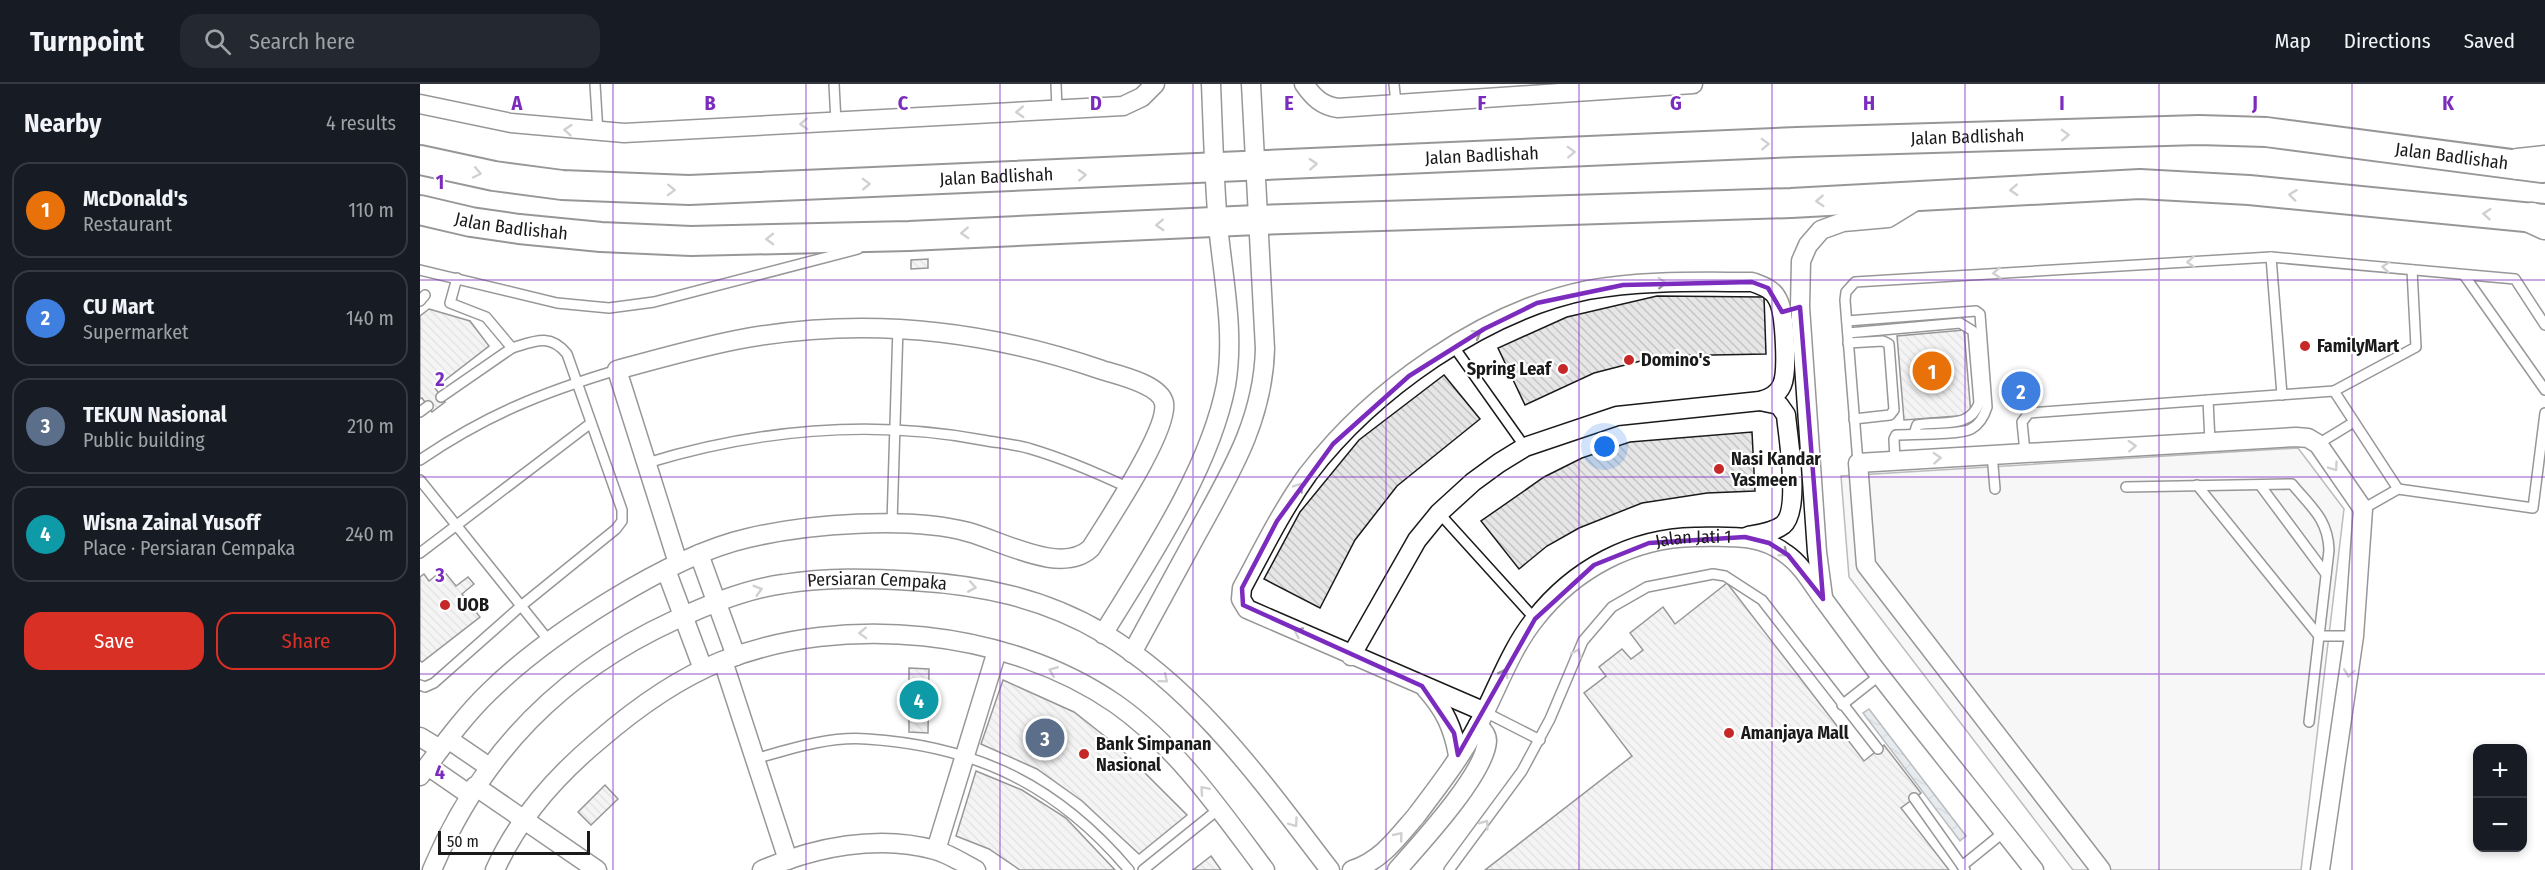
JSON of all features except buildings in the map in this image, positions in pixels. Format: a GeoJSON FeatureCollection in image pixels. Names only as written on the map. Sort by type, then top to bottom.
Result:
{"type":"FeatureCollection","features":[{"type":"Feature","properties":{"kind":"main road","name":"Jalan Badlishah"},"geometry":{"type":"LineString","coordinates":[[420,160],[494,177],[562,185],[689,190],[1785,143],[2199,130],[2266,132],[2536,165]]}},
{"type":"Feature","properties":{"kind":"main road","name":"Jalan Badlishah"},"geometry":{"type":"LineString","coordinates":[[420,210],[481,224],[601,237],[692,241],[909,236],[1257,220],[1791,202],[2140,184],[2249,190],[2541,221]]}},
{"type":"Feature","properties":{"kind":"street"},"geometry":{"type":"LineString","coordinates":[[420,104],[511,123],[598,132],[1123,106],[1142,97],[1155,84]]}},
{"type":"Feature","properties":{"kind":"street"},"geometry":{"type":"LineString","coordinates":[[1104,634],[1170,521],[1206,450],[1225,386],[1229,354],[1228,323],[1218,222],[1211,84]]}},
{"type":"Feature","properties":{"kind":"street"},"geometry":{"type":"LineString","coordinates":[[1132,653],[1230,474],[1258,410],[1263,389],[1265,349],[1251,84]]}},
{"type":"Feature","properties":{"kind":"street"},"geometry":{"type":"LineString","coordinates":[[1304,84],[1327,106],[1693,84]]}},
{"type":"Feature","properties":{"kind":"street"},"geometry":{"type":"LineString","coordinates":[[1760,401],[1778,391],[1784,378],[1791,310],[1801,261],[1808,245],[1821,230],[1843,222],[1888,218],[1928,194]]}},
{"type":"Feature","properties":{"kind":"street"},"geometry":{"type":"LineString","coordinates":[[1397,870],[1463,790],[1480,761],[1487,741],[1481,719],[1422,686],[1247,609],[1241,599],[1242,588],[1277,521],[1333,444],[1394,387],[1454,347],[1538,303],[1623,285],[1752,282],[1768,288],[1791,310],[1823,599]]}},
{"type":"Feature","properties":{"kind":"street"},"geometry":{"type":"LineString","coordinates":[[597,870],[472,790],[424,771],[489,692],[520,664],[607,604],[672,566],[699,554],[765,535],[892,523],[948,528],[1056,560],[1072,560],[1083,556],[1091,548],[1129,488],[1163,413],[1164,403],[1160,394],[1146,385],[1065,357],[968,335],[898,327],[776,333],[705,346],[617,370],[647,463],[672,566],[683,616],[703,669]]}},
{"type":"Feature","properties":{"kind":"street"},"geometry":{"type":"LineString","coordinates":[[1351,656],[1405,559],[1439,513],[1473,482],[1525,447],[1617,416],[1760,401],[1779,405],[1786,415],[1791,515],[1783,525],[1745,537]]}},
{"type":"Feature","properties":{"kind":"street"},"geometry":{"type":"LineString","coordinates":[[2101,870],[1866,565],[1858,463],[2296,437],[2308,438],[2318,444],[2363,509],[2354,636],[2320,870]]}},
{"type":"Feature","properties":{"kind":"street","name":"Jalan Jati 1"},"geometry":{"type":"LineString","coordinates":[[1352,870],[1376,859],[1392,844],[1440,786],[1481,719],[1535,619],[1564,588],[1594,565],[1622,550],[1686,537],[1745,537],[1769,543],[1788,555],[2034,870]]}},
{"type":"Feature","properties":{"kind":"street"},"geometry":{"type":"LineString","coordinates":[[699,554],[716,602],[755,759],[788,860]]}},
{"type":"Feature","properties":{"kind":"street","name":"Persiaran Cempaka"},"geometry":{"type":"LineString","coordinates":[[432,870],[472,790],[529,719],[561,689],[617,649],[716,602],[783,584],[841,578],[964,585],[1049,605],[1104,634],[1132,653],[1193,704],[1232,745],[1330,870]]}},
{"type":"Feature","properties":{"kind":"street"},"geometry":{"type":"LineString","coordinates":[[495,870],[522,820],[569,765],[633,710],[703,669],[729,659],[785,642],[818,637],[881,633],[955,641],[997,651],[1075,680],[1116,704],[1163,743],[1220,808],[1265,870]]}},
{"type":"Feature","properties":{"kind":"street"},"geometry":{"type":"LineString","coordinates":[[936,850],[997,651]]}},
{"type":"Feature","properties":{"kind":"street"},"geometry":{"type":"LineString","coordinates":[[1422,686],[1447,715],[1454,733],[1458,755]]}},
{"type":"Feature","properties":{"kind":"street"},"geometry":{"type":"LineString","coordinates":[[420,737],[444,744],[489,767]]}},
{"type":"Feature","properties":{"kind":"street"},"geometry":{"type":"LineString","coordinates":[[762,870],[814,852],[856,845],[896,843],[936,850],[976,870]]}},
{"type":"Feature","properties":{"kind":"lane"},"geometry":{"type":"LineString","coordinates":[[595,84],[598,132]]}},
{"type":"Feature","properties":{"kind":"lane"},"geometry":{"type":"LineString","coordinates":[[834,84],[836,122]]}},
{"type":"Feature","properties":{"kind":"lane"},"geometry":{"type":"LineString","coordinates":[[1056,84],[1057,110]]}},
{"type":"Feature","properties":{"kind":"lane"},"geometry":{"type":"LineString","coordinates":[[1394,84],[1395,103]]}},
{"type":"Feature","properties":{"kind":"lane"},"geometry":{"type":"LineString","coordinates":[[420,270],[557,303],[609,308],[654,302],[909,236]]}},
{"type":"Feature","properties":{"kind":"lane"},"geometry":{"type":"LineString","coordinates":[[2271,257],[2282,395]]}},
{"type":"Feature","properties":{"kind":"lane"},"geometry":{"type":"LineString","coordinates":[[1858,463],[1846,292],[1850,286],[1862,281],[2271,257],[2515,279],[2545,325]]}},
{"type":"Feature","properties":{"kind":"lane"},"geometry":{"type":"LineString","coordinates":[[2025,452],[2022,422],[2029,413],[2334,391],[2416,347],[2412,270]]}},
{"type":"Feature","properties":{"kind":"lane"},"geometry":{"type":"LineString","coordinates":[[2464,275],[2545,390]]}},
{"type":"Feature","properties":{"kind":"lane"},"geometry":{"type":"LineString","coordinates":[[457,278],[450,303],[486,317],[512,348]]}},
{"type":"Feature","properties":{"kind":"lane"},"geometry":{"type":"LineString","coordinates":[[1847,321],[1976,311],[1980,314],[1987,407],[1984,416],[1979,424],[1967,431],[1896,435],[1894,439],[1895,461]]}},
{"type":"Feature","properties":{"kind":"lane"},"geometry":{"type":"LineString","coordinates":[[1848,333],[1960,323],[1973,331],[1979,403],[1977,409],[1965,420],[1917,425],[1914,434]]}},
{"type":"Feature","properties":{"kind":"lane"},"geometry":{"type":"LineString","coordinates":[[892,523],[898,327]]}},
{"type":"Feature","properties":{"kind":"lane"},"geometry":{"type":"LineString","coordinates":[[420,685],[425,687],[434,683],[521,606],[616,529],[622,521],[622,510],[577,382],[567,354],[559,344],[546,340],[512,348],[441,397]]}},
{"type":"Feature","properties":{"kind":"lane"},"geometry":{"type":"LineString","coordinates":[[1848,343],[1886,342],[1890,355],[1892,413],[1854,419]]}},
{"type":"Feature","properties":{"kind":"lane"},"geometry":{"type":"LineString","coordinates":[[1454,347],[1525,447]]}},
{"type":"Feature","properties":{"kind":"lane"},"geometry":{"type":"LineString","coordinates":[[420,460],[464,430],[494,414],[577,382],[617,370]]}},
{"type":"Feature","properties":{"kind":"lane"},"geometry":{"type":"LineString","coordinates":[[2334,391],[2397,489]]}},
{"type":"Feature","properties":{"kind":"lane"},"geometry":{"type":"LineString","coordinates":[[2208,400],[2210,442]]}},
{"type":"Feature","properties":{"kind":"lane"},"geometry":{"type":"LineString","coordinates":[[2363,509],[2397,489],[2533,508],[2545,413]]}},
{"type":"Feature","properties":{"kind":"lane"},"geometry":{"type":"LineString","coordinates":[[2318,444],[2354,422]]}},
{"type":"Feature","properties":{"kind":"lane"},"geometry":{"type":"LineString","coordinates":[[420,553],[591,423]]}},
{"type":"Feature","properties":{"kind":"lane"},"geometry":{"type":"LineString","coordinates":[[647,463],[696,448],[745,438],[850,429],[895,429],[962,436],[1029,448],[1085,468],[1129,488]]}},
{"type":"Feature","properties":{"kind":"lane"},"geometry":{"type":"LineString","coordinates":[[1992,454],[1995,489]]}},
{"type":"Feature","properties":{"kind":"lane"},"geometry":{"type":"LineString","coordinates":[[420,480],[550,642]]}},
{"type":"Feature","properties":{"kind":"lane"},"geometry":{"type":"LineString","coordinates":[[2126,487],[2292,484],[2321,519],[2329,531],[2309,722]]}},
{"type":"Feature","properties":{"kind":"lane"},"geometry":{"type":"LineString","coordinates":[[2197,485],[2319,636]]}},
{"type":"Feature","properties":{"kind":"lane"},"geometry":{"type":"LineString","coordinates":[[2260,485],[2326,574]]}},
{"type":"Feature","properties":{"kind":"lane"},"geometry":{"type":"LineString","coordinates":[[1439,513],[1535,619]]}},
{"type":"Feature","properties":{"kind":"lane"},"geometry":{"type":"LineString","coordinates":[[1449,870],[1495,811],[1540,740],[1583,641],[1612,607],[1647,587],[1713,574],[1731,579],[1762,600],[1878,749]]}},
{"type":"Feature","properties":{"kind":"lane"},"geometry":{"type":"LineString","coordinates":[[2319,636],[2354,636]]}},
{"type":"Feature","properties":{"kind":"lane"},"geometry":{"type":"LineString","coordinates":[[1842,705],[1880,675]]}},
{"type":"Feature","properties":{"kind":"lane"},"geometry":{"type":"LineString","coordinates":[[1481,719],[1540,740]]}},
{"type":"Feature","properties":{"kind":"lane"},"geometry":{"type":"LineString","coordinates":[[755,759],[807,744],[866,738],[966,755],[1037,787],[1087,824],[1129,870]]}},
{"type":"Feature","properties":{"kind":"lane"},"geometry":{"type":"LineString","coordinates":[[1914,798],[1964,868],[2004,832]]}},
{"type":"Feature","properties":{"kind":"lane"},"geometry":{"type":"LineString","coordinates":[[1143,870],[1220,808]]}},
{"type":"Feature","properties":{"kind":"highlighted area"},"geometry":{"type":"Polygon","coordinates":[[[1752,282],[1768,288],[1782,312],[1800,307],[1823,599],[1788,555],[1769,543],[1745,537],[1649,543],[1594,565],[1535,619],[1458,755],[1454,733],[1422,686],[1243,605],[1242,588],[1277,521],[1333,444],[1409,376],[1484,329],[1537,303],[1623,285],[1752,282]]]}},
{"type":"Feature","properties":{"kind":"shaded area"},"geometry":{"type":"Polygon","coordinates":[[[2298,448],[2344,509],[2301,870],[2073,870],[1849,577],[1841,476],[2298,448]]]}},
{"type":"Feature","properties":{"kind":"water"},"geometry":{"type":"Polygon","coordinates":[[[1869,709],[1966,836],[1960,841],[1863,713],[1869,709]]]}},
{"type":"Feature","properties":{"kind":"place","name":"FamilyMart"},"geometry":{"type":"Point","coordinates":[2305,346]}},
{"type":"Feature","properties":{"kind":"place","name":"Domino's"},"geometry":{"type":"Point","coordinates":[1629,360]}},
{"type":"Feature","properties":{"kind":"place","name":"Spring Leaf"},"geometry":{"type":"Point","coordinates":[1563,369]}},
{"type":"Feature","properties":{"kind":"place","name":"McDonald's"},"geometry":{"type":"Point","coordinates":[1932,371]}},
{"type":"Feature","properties":{"kind":"place","name":"CU Mart"},"geometry":{"type":"Point","coordinates":[2021,391]}},
{"type":"Feature","properties":{"kind":"place","name":"Nasi Kandar Yasmeen"},"geometry":{"type":"Point","coordinates":[1719,469]}},
{"type":"Feature","properties":{"kind":"place","name":"UOB"},"geometry":{"type":"Point","coordinates":[445,605]}},
{"type":"Feature","properties":{"kind":"place","name":"Wisna Zainal Yusoff"},"geometry":{"type":"Point","coordinates":[919,700]}},
{"type":"Feature","properties":{"kind":"place","name":"Amanjaya Mall"},"geometry":{"type":"Point","coordinates":[1729,733]}},
{"type":"Feature","properties":{"kind":"place","name":"TEKUN Nasional"},"geometry":{"type":"Point","coordinates":[1045,738]}},
{"type":"Feature","properties":{"kind":"place","name":"Bank Simpanan Nasional"},"geometry":{"type":"Point","coordinates":[1084,754]}}]}
